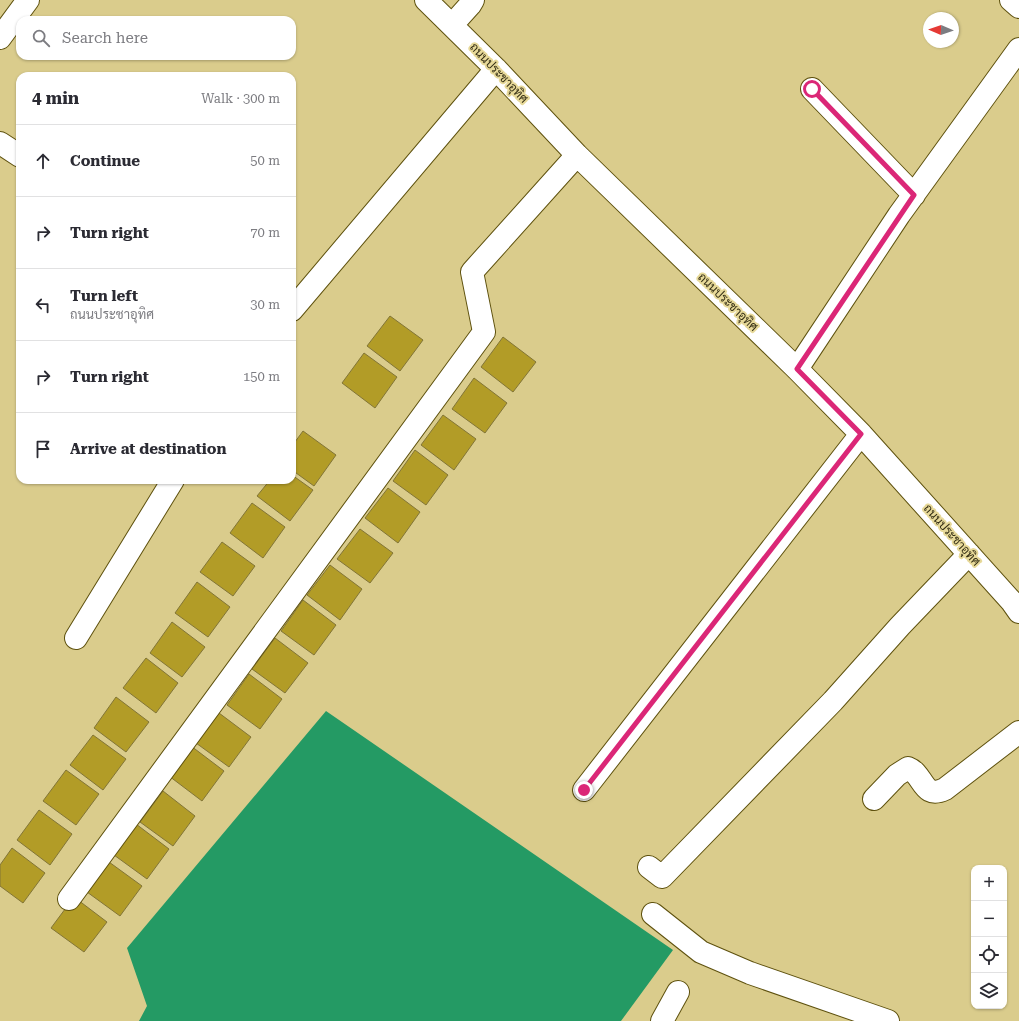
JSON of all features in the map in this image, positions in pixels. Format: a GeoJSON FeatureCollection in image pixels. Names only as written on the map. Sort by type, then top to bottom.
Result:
{"type":"FeatureCollection","features":[{"type":"Feature","properties":{"kind":"street"},"geometry":{"type":"LineString","coordinates":[[16,16],[28,0]]}},
{"type":"Feature","properties":{"kind":"street","name":"ถนนประชาอุทิศ"},"geometry":{"type":"LineString","coordinates":[[426,0],[496,69],[577,154],[797,369],[861,434],[1012,602],[1019,612]]}},
{"type":"Feature","properties":{"kind":"street"},"geometry":{"type":"LineString","coordinates":[[452,25],[473,0]]}},
{"type":"Feature","properties":{"kind":"street"},"geometry":{"type":"LineString","coordinates":[[1011,0],[1019,6]]}},
{"type":"Feature","properties":{"kind":"street"},"geometry":{"type":"LineString","coordinates":[[0,38],[16,16]]}},
{"type":"Feature","properties":{"kind":"street"},"geometry":{"type":"LineString","coordinates":[[797,369],[914,195],[1019,49]]}},
{"type":"Feature","properties":{"kind":"street"},"geometry":{"type":"LineString","coordinates":[[296,305],[496,69]]}},
{"type":"Feature","properties":{"kind":"street"},"geometry":{"type":"LineString","coordinates":[[812,89],[914,195]]}},
{"type":"Feature","properties":{"kind":"street"},"geometry":{"type":"LineString","coordinates":[[0,143],[16,153]]}},
{"type":"Feature","properties":{"kind":"street"},"geometry":{"type":"LineString","coordinates":[[69,899],[484,332],[472,272],[577,154]]}},
{"type":"Feature","properties":{"kind":"street"},"geometry":{"type":"LineString","coordinates":[[584,790],[861,434]]}},
{"type":"Feature","properties":{"kind":"street"},"geometry":{"type":"LineString","coordinates":[[76,638],[171,484]]}},
{"type":"Feature","properties":{"kind":"street"},"geometry":{"type":"LineString","coordinates":[[649,867],[662,876],[834,701],[900,626],[969,554]]}},
{"type":"Feature","properties":{"kind":"street"},"geometry":{"type":"LineString","coordinates":[[874,798],[897,774],[908,768],[915,772],[927,789],[933,792],[945,789],[1019,732]]}},
{"type":"Feature","properties":{"kind":"street"},"geometry":{"type":"LineString","coordinates":[[653,914],[700,952],[750,973],[888,1021]]}},
{"type":"Feature","properties":{"kind":"street"},"geometry":{"type":"LineString","coordinates":[[662,1021],[678,992]]}},
{"type":"Feature","properties":{"kind":"shaded area"},"geometry":{"type":"Polygon","coordinates":[[[326,711],[673,950],[621,1021],[139,1021],[147,1006],[127,948],[326,711]]]}},
{"type":"Feature","properties":{"kind":"building"},"geometry":{"type":"Polygon","coordinates":[[[390,316],[423,340],[400,371],[367,346],[390,316]]]}},
{"type":"Feature","properties":{"kind":"building"},"geometry":{"type":"Polygon","coordinates":[[[503,337],[536,362],[513,392],[481,367],[503,337]]]}},
{"type":"Feature","properties":{"kind":"building"},"geometry":{"type":"Polygon","coordinates":[[[364,353],[397,377],[375,408],[342,383],[364,353]]]}},
{"type":"Feature","properties":{"kind":"building"},"geometry":{"type":"Polygon","coordinates":[[[474,378],[507,403],[485,433],[452,409],[474,378]]]}},
{"type":"Feature","properties":{"kind":"building"},"geometry":{"type":"Polygon","coordinates":[[[443,415],[476,439],[454,470],[421,445],[443,415]]]}},
{"type":"Feature","properties":{"kind":"building"},"geometry":{"type":"Polygon","coordinates":[[[303,431],[336,455],[314,486],[296,473],[296,441],[303,431]]]}},
{"type":"Feature","properties":{"kind":"building"},"geometry":{"type":"Polygon","coordinates":[[[415,450],[448,475],[426,505],[393,481],[415,450]]]}},
{"type":"Feature","properties":{"kind":"building"},"geometry":{"type":"Polygon","coordinates":[[[296,478],[313,490],[290,521],[257,496],[267,484],[296,484],[296,478]]]}},
{"type":"Feature","properties":{"kind":"building"},"geometry":{"type":"Polygon","coordinates":[[[388,488],[420,512],[398,543],[365,518],[388,488]]]}},
{"type":"Feature","properties":{"kind":"building"},"geometry":{"type":"Polygon","coordinates":[[[252,503],[285,527],[263,558],[230,533],[252,503]]]}},
{"type":"Feature","properties":{"kind":"building"},"geometry":{"type":"Polygon","coordinates":[[[360,529],[393,553],[370,583],[337,559],[360,529]]]}},
{"type":"Feature","properties":{"kind":"building"},"geometry":{"type":"Polygon","coordinates":[[[222,542],[255,566],[233,596],[200,572],[222,542]]]}},
{"type":"Feature","properties":{"kind":"building"},"geometry":{"type":"Polygon","coordinates":[[[330,565],[362,589],[340,620],[307,595],[330,565]]]}},
{"type":"Feature","properties":{"kind":"building"},"geometry":{"type":"Polygon","coordinates":[[[197,582],[230,607],[208,637],[175,613],[197,582]]]}},
{"type":"Feature","properties":{"kind":"building"},"geometry":{"type":"Polygon","coordinates":[[[303,600],[336,625],[314,655],[281,631],[303,600]]]}},
{"type":"Feature","properties":{"kind":"building"},"geometry":{"type":"Polygon","coordinates":[[[172,622],[205,647],[182,677],[150,653],[172,622]]]}},
{"type":"Feature","properties":{"kind":"building"},"geometry":{"type":"Polygon","coordinates":[[[275,638],[308,663],[285,693],[252,669],[275,638]]]}},
{"type":"Feature","properties":{"kind":"building"},"geometry":{"type":"Polygon","coordinates":[[[146,658],[178,683],[156,713],[123,688],[146,658]]]}},
{"type":"Feature","properties":{"kind":"building"},"geometry":{"type":"Polygon","coordinates":[[[249,674],[282,699],[260,729],[227,705],[249,674]]]}},
{"type":"Feature","properties":{"kind":"building"},"geometry":{"type":"Polygon","coordinates":[[[116,697],[149,722],[126,752],[94,728],[116,697]]]}},
{"type":"Feature","properties":{"kind":"building"},"geometry":{"type":"Polygon","coordinates":[[[219,713],[251,737],[229,767],[196,743],[219,713]]]}},
{"type":"Feature","properties":{"kind":"building"},"geometry":{"type":"Polygon","coordinates":[[[93,735],[126,759],[103,790],[70,765],[93,735]]]}},
{"type":"Feature","properties":{"kind":"building"},"geometry":{"type":"Polygon","coordinates":[[[191,746],[224,771],[202,801],[169,776],[191,746]]]}},
{"type":"Feature","properties":{"kind":"building"},"geometry":{"type":"Polygon","coordinates":[[[66,770],[99,794],[76,825],[43,801],[66,770]]]}},
{"type":"Feature","properties":{"kind":"building"},"geometry":{"type":"Polygon","coordinates":[[[163,791],[195,816],[173,846],[140,822],[163,791]]]}},
{"type":"Feature","properties":{"kind":"building"},"geometry":{"type":"Polygon","coordinates":[[[39,810],[72,834],[50,865],[17,840],[39,810]]]}},
{"type":"Feature","properties":{"kind":"building"},"geometry":{"type":"Polygon","coordinates":[[[136,824],[169,849],[147,879],[114,855],[136,824]]]}},
{"type":"Feature","properties":{"kind":"building"},"geometry":{"type":"Polygon","coordinates":[[[12,848],[45,873],[23,903],[0,886],[0,865],[12,848]]]}},
{"type":"Feature","properties":{"kind":"building"},"geometry":{"type":"Polygon","coordinates":[[[109,862],[142,886],[120,916],[87,892],[109,862]]]}},
{"type":"Feature","properties":{"kind":"building"},"geometry":{"type":"Polygon","coordinates":[[[74,897],[107,922],[84,952],[51,928],[74,897]]]}},
{"type":"Feature","properties":{"kind":"route"},"geometry":{"type":"LineString","coordinates":[[584,790],[861,434],[797,369],[899,215],[914,195],[812,89]]}}]}
